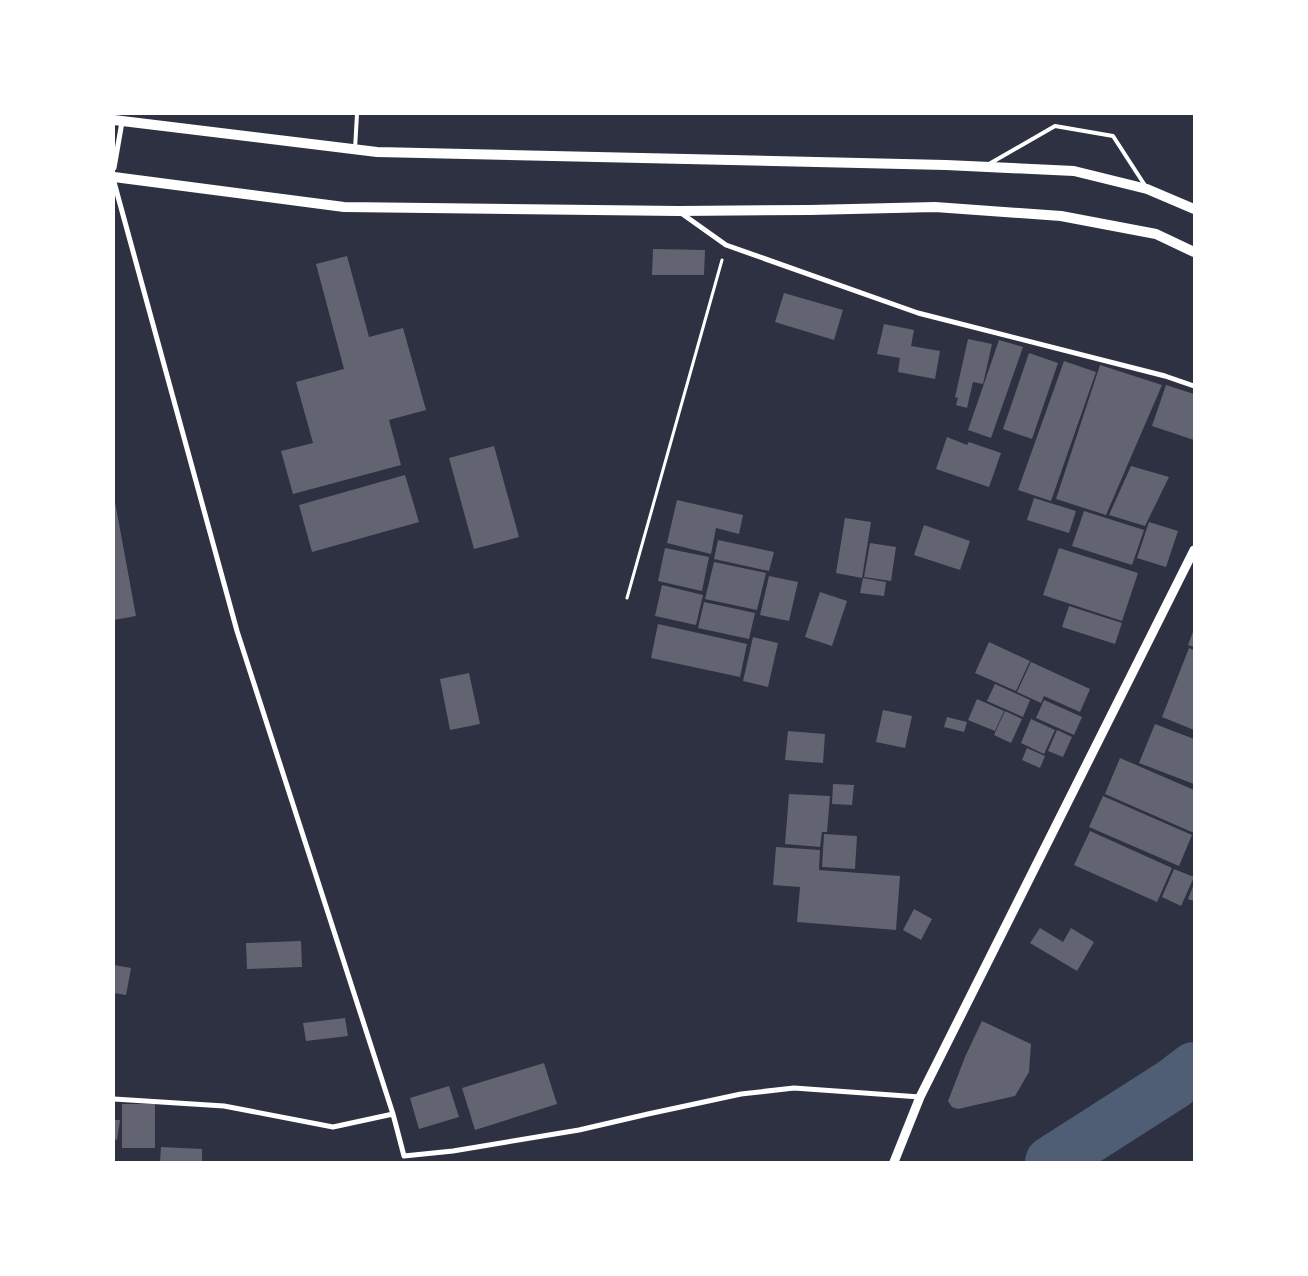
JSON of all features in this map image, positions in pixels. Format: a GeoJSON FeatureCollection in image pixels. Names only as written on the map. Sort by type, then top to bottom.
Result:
{"type":"FeatureCollection","features":[{"type":"Feature","properties":{"kind":"main road"},"geometry":{"type":"LineString","coordinates":[[118,121],[378,152],[984,166],[1074,171],[1147,189],[1194,209]]}},
{"type":"Feature","properties":{"kind":"main road"},"geometry":{"type":"LineString","coordinates":[[114,177],[344,208],[679,211],[935,208],[1060,216],[1156,234],[1194,252]]}},
{"type":"Feature","properties":{"kind":"street"},"geometry":{"type":"LineString","coordinates":[[114,168],[118,121]]}},
{"type":"Feature","properties":{"kind":"street"},"geometry":{"type":"LineString","coordinates":[[114,182],[237,631],[393,1114],[404,1156],[461,1150],[578,1130],[741,1094],[804,1088],[920,1097]]}},
{"type":"Feature","properties":{"kind":"street"},"geometry":{"type":"LineString","coordinates":[[679,211],[726,245],[918,312],[1165,376],[1194,386]]}},
{"type":"Feature","properties":{"kind":"street"},"geometry":{"type":"LineString","coordinates":[[894,1162],[920,1097],[1194,550]]}},
{"type":"Feature","properties":{"kind":"street"},"geometry":{"type":"LineString","coordinates":[[114,1099],[224,1106],[333,1127],[393,1114]]}},
{"type":"Feature","properties":{"kind":"lane"},"geometry":{"type":"LineString","coordinates":[[355,149],[357,114]]}},
{"type":"Feature","properties":{"kind":"lane"},"geometry":{"type":"LineString","coordinates":[[984,166],[1056,126],[1114,136],[1147,189]]}},
{"type":"Feature","properties":{"kind":"path"},"geometry":{"type":"LineString","coordinates":[[627,598],[726,245]]}},
{"type":"Feature","properties":{"kind":"building"},"geometry":{"type":"Polygon","coordinates":[[[653,249],[705,250],[704,275],[652,275],[653,249]]]}},
{"type":"Feature","properties":{"kind":"building"},"geometry":{"type":"Polygon","coordinates":[[[347,256],[369,337],[403,328],[426,410],[389,420],[401,465],[293,494],[281,451],[313,443],[296,382],[344,369],[316,264],[347,256]]]}},
{"type":"Feature","properties":{"kind":"building"},"geometry":{"type":"Polygon","coordinates":[[[784,293],[843,310],[834,340],[775,322],[784,293]]]}},
{"type":"Feature","properties":{"kind":"building"},"geometry":{"type":"Polygon","coordinates":[[[884,324],[914,330],[911,346],[940,351],[935,379],[898,372],[900,358],[877,354],[884,324]]]}},
{"type":"Feature","properties":{"kind":"building"},"geometry":{"type":"Polygon","coordinates":[[[968,339],[992,344],[983,384],[973,382],[967,408],[956,405],[958,398],[955,397],[968,339]]]}},
{"type":"Feature","properties":{"kind":"building"},"geometry":{"type":"Polygon","coordinates":[[[999,340],[1023,347],[991,438],[968,430],[999,340]]]}},
{"type":"Feature","properties":{"kind":"building"},"geometry":{"type":"Polygon","coordinates":[[[1029,353],[1058,363],[1032,439],[1003,429],[1029,353]]]}},
{"type":"Feature","properties":{"kind":"building"},"geometry":{"type":"Polygon","coordinates":[[[1064,361],[1096,372],[1051,501],[1018,490],[1064,361]]]}},
{"type":"Feature","properties":{"kind":"building"},"geometry":{"type":"Polygon","coordinates":[[[1100,365],[1162,385],[1106,515],[1056,499],[1100,365]]]}},
{"type":"Feature","properties":{"kind":"building"},"geometry":{"type":"Polygon","coordinates":[[[1166,385],[1194,394],[1194,440],[1152,426],[1166,385]]]}},
{"type":"Feature","properties":{"kind":"building"},"geometry":{"type":"Polygon","coordinates":[[[947,437],[967,445],[969,442],[1001,453],[989,487],[936,469],[947,437]]]}},
{"type":"Feature","properties":{"kind":"building"},"geometry":{"type":"Polygon","coordinates":[[[494,446],[519,537],[474,549],[449,458],[494,446]]]}},
{"type":"Feature","properties":{"kind":"building"},"geometry":{"type":"Polygon","coordinates":[[[1131,466],[1169,477],[1145,526],[1109,515],[1131,466]]]}},
{"type":"Feature","properties":{"kind":"building"},"geometry":{"type":"Polygon","coordinates":[[[405,475],[419,522],[312,552],[299,505],[405,475]]]}},
{"type":"Feature","properties":{"kind":"building"},"geometry":{"type":"Polygon","coordinates":[[[1034,498],[1076,511],[1069,533],[1027,520],[1034,498]]]}},
{"type":"Feature","properties":{"kind":"building"},"geometry":{"type":"Polygon","coordinates":[[[677,500],[743,515],[739,534],[716,528],[711,554],[667,543],[677,500]]]}},
{"type":"Feature","properties":{"kind":"building"},"geometry":{"type":"Polygon","coordinates":[[[114,502],[136,616],[114,620],[114,502]]]}},
{"type":"Feature","properties":{"kind":"building"},"geometry":{"type":"Polygon","coordinates":[[[1084,511],[1144,530],[1132,565],[1072,546],[1084,511]]]}},
{"type":"Feature","properties":{"kind":"building"},"geometry":{"type":"Polygon","coordinates":[[[845,518],[871,522],[862,578],[836,573],[845,518]]]}},
{"type":"Feature","properties":{"kind":"building"},"geometry":{"type":"Polygon","coordinates":[[[1149,522],[1178,531],[1166,567],[1137,558],[1149,522]]]}},
{"type":"Feature","properties":{"kind":"building"},"geometry":{"type":"Polygon","coordinates":[[[924,525],[970,541],[960,570],[914,555],[924,525]]]}},
{"type":"Feature","properties":{"kind":"building"},"geometry":{"type":"Polygon","coordinates":[[[718,540],[774,552],[769,571],[714,559],[718,540]]]}},
{"type":"Feature","properties":{"kind":"building"},"geometry":{"type":"Polygon","coordinates":[[[870,543],[896,547],[891,581],[864,577],[870,543]]]}},
{"type":"Feature","properties":{"kind":"building"},"geometry":{"type":"Polygon","coordinates":[[[665,548],[709,557],[702,591],[658,581],[665,548]]]}},
{"type":"Feature","properties":{"kind":"building"},"geometry":{"type":"Polygon","coordinates":[[[1059,548],[1138,573],[1122,621],[1043,595],[1059,548]]]}},
{"type":"Feature","properties":{"kind":"building"},"geometry":{"type":"Polygon","coordinates":[[[714,562],[766,573],[757,610],[705,599],[714,562]]]}},
{"type":"Feature","properties":{"kind":"building"},"geometry":{"type":"Polygon","coordinates":[[[769,576],[798,582],[789,621],[760,615],[769,576]]]}},
{"type":"Feature","properties":{"kind":"building"},"geometry":{"type":"Polygon","coordinates":[[[863,578],[886,582],[884,596],[860,593],[863,578]]]}},
{"type":"Feature","properties":{"kind":"building"},"geometry":{"type":"Polygon","coordinates":[[[662,585],[703,595],[696,625],[655,616],[662,585]]]}},
{"type":"Feature","properties":{"kind":"building"},"geometry":{"type":"Polygon","coordinates":[[[820,592],[847,601],[832,646],[805,637],[820,592]]]}},
{"type":"Feature","properties":{"kind":"building"},"geometry":{"type":"Polygon","coordinates":[[[704,602],[755,613],[749,639],[698,628],[704,602]]]}},
{"type":"Feature","properties":{"kind":"building"},"geometry":{"type":"Polygon","coordinates":[[[1069,606],[1122,623],[1115,644],[1062,627],[1069,606]]]}},
{"type":"Feature","properties":{"kind":"building"},"geometry":{"type":"Polygon","coordinates":[[[658,624],[747,644],[740,677],[651,658],[658,624]]]}},
{"type":"Feature","properties":{"kind":"building"},"geometry":{"type":"Polygon","coordinates":[[[1194,629],[1194,647],[1188,645],[1194,629]]]}},
{"type":"Feature","properties":{"kind":"building"},"geometry":{"type":"Polygon","coordinates":[[[753,637],[778,643],[768,687],[743,681],[753,637]]]}},
{"type":"Feature","properties":{"kind":"building"},"geometry":{"type":"Polygon","coordinates":[[[989,642],[1030,661],[1016,691],[975,673],[989,642]]]}},
{"type":"Feature","properties":{"kind":"building"},"geometry":{"type":"Polygon","coordinates":[[[1189,648],[1194,650],[1194,730],[1162,717],[1189,648]]]}},
{"type":"Feature","properties":{"kind":"building"},"geometry":{"type":"Polygon","coordinates":[[[1031,662],[1090,689],[1080,712],[1044,696],[1041,703],[1017,692],[1031,662]]]}},
{"type":"Feature","properties":{"kind":"building"},"geometry":{"type":"Polygon","coordinates":[[[469,673],[480,724],[450,730],[440,679],[469,673]]]}},
{"type":"Feature","properties":{"kind":"building"},"geometry":{"type":"Polygon","coordinates":[[[995,684],[1030,700],[1023,717],[987,701],[995,684]]]}},
{"type":"Feature","properties":{"kind":"building"},"geometry":{"type":"Polygon","coordinates":[[[977,699],[1004,711],[995,731],[968,720],[977,699]]]}},
{"type":"Feature","properties":{"kind":"building"},"geometry":{"type":"Polygon","coordinates":[[[1044,700],[1082,717],[1074,735],[1036,718],[1044,700]]]}},
{"type":"Feature","properties":{"kind":"building"},"geometry":{"type":"Polygon","coordinates":[[[883,710],[912,716],[905,748],[876,742],[883,710]]]}},
{"type":"Feature","properties":{"kind":"building"},"geometry":{"type":"Polygon","coordinates":[[[1005,711],[1022,719],[1011,743],[994,735],[1005,711]]]}},
{"type":"Feature","properties":{"kind":"building"},"geometry":{"type":"Polygon","coordinates":[[[947,717],[967,722],[964,732],[944,727],[947,717]]]}},
{"type":"Feature","properties":{"kind":"building"},"geometry":{"type":"Polygon","coordinates":[[[1031,719],[1055,730],[1044,754],[1021,743],[1031,719]]]}},
{"type":"Feature","properties":{"kind":"building"},"geometry":{"type":"Polygon","coordinates":[[[1155,724],[1194,739],[1194,784],[1139,763],[1155,724]]]}},
{"type":"Feature","properties":{"kind":"building"},"geometry":{"type":"Polygon","coordinates":[[[1057,730],[1072,737],[1063,757],[1048,751],[1057,730]]]}},
{"type":"Feature","properties":{"kind":"building"},"geometry":{"type":"Polygon","coordinates":[[[788,731],[825,734],[823,763],[785,760],[788,731]]]}},
{"type":"Feature","properties":{"kind":"building"},"geometry":{"type":"Polygon","coordinates":[[[1027,748],[1045,756],[1040,768],[1022,760],[1027,748]]]}},
{"type":"Feature","properties":{"kind":"building"},"geometry":{"type":"Polygon","coordinates":[[[1120,758],[1194,790],[1194,833],[1105,794],[1120,758]]]}},
{"type":"Feature","properties":{"kind":"building"},"geometry":{"type":"Polygon","coordinates":[[[833,784],[854,785],[852,805],[832,804],[833,784]]]}},
{"type":"Feature","properties":{"kind":"building"},"geometry":{"type":"Polygon","coordinates":[[[789,794],[830,796],[827,832],[822,832],[820,847],[785,844],[789,794]]]}},
{"type":"Feature","properties":{"kind":"building"},"geometry":{"type":"Polygon","coordinates":[[[1103,796],[1192,835],[1179,866],[1089,827],[1103,796]]]}},
{"type":"Feature","properties":{"kind":"building"},"geometry":{"type":"Polygon","coordinates":[[[1090,831],[1172,868],[1157,902],[1074,865],[1090,831]]]}},
{"type":"Feature","properties":{"kind":"building"},"geometry":{"type":"Polygon","coordinates":[[[824,834],[857,836],[855,869],[822,867],[824,834]]]}},
{"type":"Feature","properties":{"kind":"building"},"geometry":{"type":"Polygon","coordinates":[[[776,847],[820,850],[819,870],[900,876],[896,930],[797,922],[800,887],[773,885],[776,847]]]}},
{"type":"Feature","properties":{"kind":"building"},"geometry":{"type":"Polygon","coordinates":[[[1174,869],[1194,877],[1181,906],[1162,897],[1174,869]]]}},
{"type":"Feature","properties":{"kind":"building"},"geometry":{"type":"Polygon","coordinates":[[[1194,884],[1194,901],[1188,899],[1194,884]]]}},
{"type":"Feature","properties":{"kind":"building"},"geometry":{"type":"Polygon","coordinates":[[[914,909],[932,919],[921,940],[903,930],[914,909]]]}},
{"type":"Feature","properties":{"kind":"building"},"geometry":{"type":"Polygon","coordinates":[[[1040,928],[1063,942],[1071,928],[1094,942],[1077,971],[1030,943],[1040,928]]]}},
{"type":"Feature","properties":{"kind":"building"},"geometry":{"type":"Polygon","coordinates":[[[301,941],[302,967],[247,969],[246,943],[301,941]]]}},
{"type":"Feature","properties":{"kind":"building"},"geometry":{"type":"Polygon","coordinates":[[[114,965],[131,968],[126,995],[114,993],[114,965]]]}},
{"type":"Feature","properties":{"kind":"building"},"geometry":{"type":"Polygon","coordinates":[[[345,1018],[348,1036],[306,1041],[303,1023],[345,1018]]]}},
{"type":"Feature","properties":{"kind":"building"},"geometry":{"type":"Polygon","coordinates":[[[982,1021],[1031,1044],[1029,1072],[1015,1096],[958,1109],[952,1107],[948,1101],[965,1057],[982,1021]]]}},
{"type":"Feature","properties":{"kind":"building"},"geometry":{"type":"Polygon","coordinates":[[[544,1063],[557,1104],[475,1130],[462,1088],[544,1063]]]}},
{"type":"Feature","properties":{"kind":"building"},"geometry":{"type":"Polygon","coordinates":[[[449,1086],[459,1117],[419,1129],[410,1098],[449,1086]]]}},
{"type":"Feature","properties":{"kind":"building"},"geometry":{"type":"Polygon","coordinates":[[[122,1104],[155,1104],[155,1148],[122,1148],[122,1104]]]}},
{"type":"Feature","properties":{"kind":"building"},"geometry":{"type":"Polygon","coordinates":[[[114,1120],[120,1120],[117,1140],[114,1139],[114,1120]]]}},
{"type":"Feature","properties":{"kind":"building"},"geometry":{"type":"Polygon","coordinates":[[[161,1147],[202,1149],[202,1162],[160,1162],[161,1147]]]}},
{"type":"Feature","properties":{"kind":"waterway"},"geometry":{"type":"LineString","coordinates":[[1051,1162],[1173,1084],[1194,1068]]}}]}
